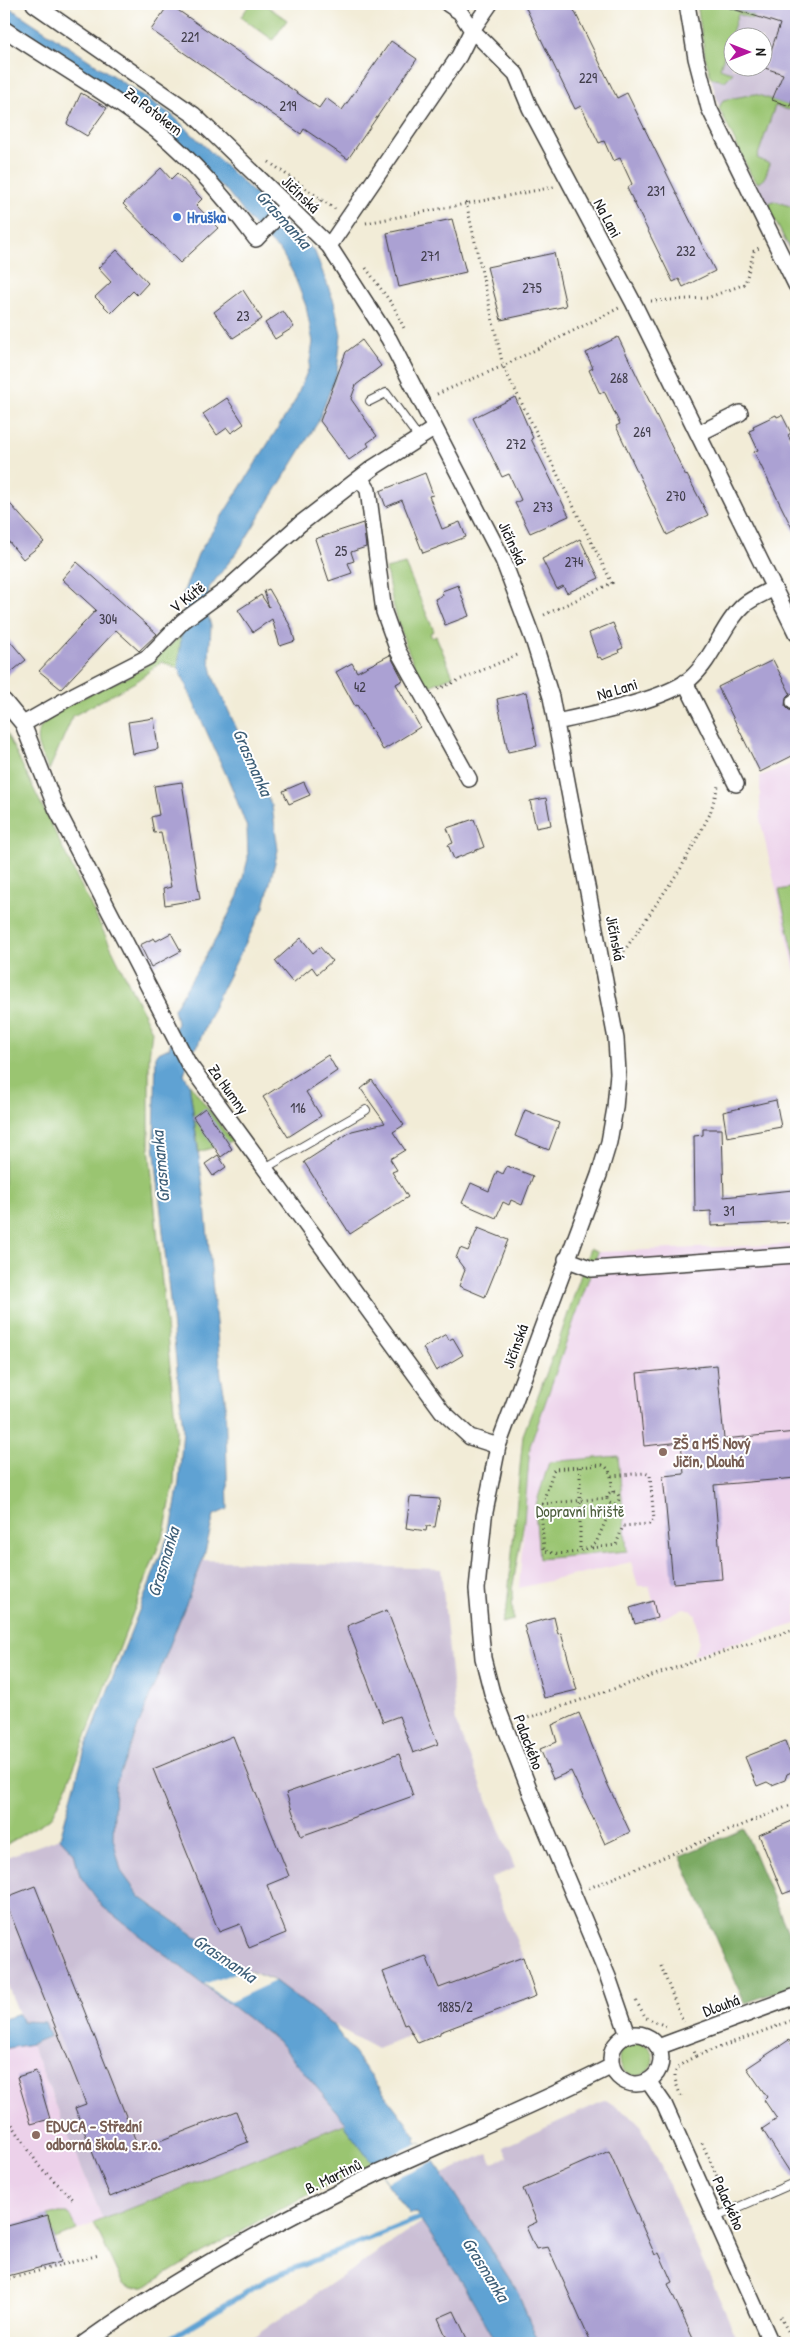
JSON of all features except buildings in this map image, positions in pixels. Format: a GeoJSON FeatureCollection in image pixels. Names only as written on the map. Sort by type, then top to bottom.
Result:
{"type":"FeatureCollection","features":[{"type":"Feature","properties":{"kind":"street","name":"Jičínská"},"geometry":{"type":"LineString","coordinates":[[34,4],[194,115],[328,246],[389,339],[503,560],[536,648],[556,722],[610,1000],[618,1056],[617,1091],[609,1142],[498,1446]]}},
{"type":"Feature","properties":{"kind":"street","name":"Na Lani"},"geometry":{"type":"LineString","coordinates":[[448,4],[460,12],[472,30],[516,74],[530,108],[633,302],[796,633]]}},
{"type":"Feature","properties":{"kind":"street"},"geometry":{"type":"LineString","coordinates":[[328,246],[459,56],[472,30],[490,4]]}},
{"type":"Feature","properties":{"kind":"street"},"geometry":{"type":"LineString","coordinates":[[688,4],[696,58],[709,108],[796,285]]}},
{"type":"Feature","properties":{"kind":"street","name":"Za Potokem"},"geometry":{"type":"LineString","coordinates":[[4,29],[145,122],[183,155],[227,200],[256,239],[274,217],[288,206]]}},
{"type":"Feature","properties":{"kind":"street"},"geometry":{"type":"LineString","coordinates":[[698,434],[740,413]]}},
{"type":"Feature","properties":{"kind":"street","name":"V Kútě"},"geometry":{"type":"LineString","coordinates":[[22,724],[74,695],[148,658],[182,621],[227,589],[300,524],[360,478],[435,428]]}},
{"type":"Feature","properties":{"kind":"street"},"geometry":{"type":"LineString","coordinates":[[360,478],[368,490],[384,612],[398,652],[469,779]]}},
{"type":"Feature","properties":{"kind":"street","name":"Na Lani"},"geometry":{"type":"LineString","coordinates":[[556,722],[642,701],[685,682],[702,666],[732,620],[745,604],[774,588]]}},
{"type":"Feature","properties":{"kind":"street"},"geometry":{"type":"LineString","coordinates":[[685,682],[736,784]]}},
{"type":"Feature","properties":{"kind":"street","name":"Za Humny"},"geometry":{"type":"LineString","coordinates":[[4,701],[22,724],[56,808],[188,1063],[442,1411],[470,1437],[498,1446]]}},
{"type":"Feature","properties":{"kind":"street"},"geometry":{"type":"LineString","coordinates":[[566,1259],[592,1269],[796,1255]]}},
{"type":"Feature","properties":{"kind":"street","name":"Palackého"},"geometry":{"type":"LineString","coordinates":[[498,1446],[484,1517],[479,1562],[478,1615],[483,1658],[504,1726],[608,1977],[628,2035]]}},
{"type":"Feature","properties":{"kind":"street","name":"Dlouhá"},"geometry":{"type":"LineString","coordinates":[[658,2047],[685,2029],[796,1996]]}},
{"type":"Feature","properties":{"kind":"street"},"geometry":{"type":"LineString","coordinates":[[628,2035],[648,2036],[658,2047],[661,2056],[660,2066],[656,2074],[648,2081],[639,2084],[629,2083],[617,2075],[612,2066],[611,2056],[614,2047],[620,2039],[628,2035]]}},
{"type":"Feature","properties":{"kind":"street","name":"B. Martinů"},"geometry":{"type":"LineString","coordinates":[[84,2343],[128,2312],[204,2264],[290,2216],[612,2066]]}},
{"type":"Feature","properties":{"kind":"street","name":"Palackého"},"geometry":{"type":"LineString","coordinates":[[648,2081],[664,2104],[771,2343]]}},
{"type":"Feature","properties":{"kind":"lane"},"geometry":{"type":"LineString","coordinates":[[370,401],[386,393],[419,438]]}},
{"type":"Feature","properties":{"kind":"lane"},"geometry":{"type":"LineString","coordinates":[[265,1168],[366,1110]]}},
{"type":"Feature","properties":{"kind":"lane"},"geometry":{"type":"LineString","coordinates":[[716,2217],[796,2182]]}},
{"type":"Feature","properties":{"kind":"path"},"geometry":{"type":"LineString","coordinates":[[264,158],[358,224],[466,202],[570,184]]}},
{"type":"Feature","properties":{"kind":"path"},"geometry":{"type":"LineString","coordinates":[[466,202],[503,366],[612,583],[542,617]]}},
{"type":"Feature","properties":{"kind":"path"},"geometry":{"type":"LineString","coordinates":[[437,394],[503,366],[633,302],[707,298],[745,284],[754,251],[774,240]]}},
{"type":"Feature","properties":{"kind":"path"},"geometry":{"type":"LineString","coordinates":[[361,262],[394,307],[407,333]]}},
{"type":"Feature","properties":{"kind":"path"},"geometry":{"type":"LineString","coordinates":[[432,386],[441,403]]}},
{"type":"Feature","properties":{"kind":"path"},"geometry":{"type":"LineString","coordinates":[[538,608],[545,624]]}},
{"type":"Feature","properties":{"kind":"path"},"geometry":{"type":"LineString","coordinates":[[422,696],[536,648]]}},
{"type":"Feature","properties":{"kind":"path"},"geometry":{"type":"LineString","coordinates":[[616,957],[620,957],[681,868],[710,814],[717,796],[721,764],[725,762]]}},
{"type":"Feature","properties":{"kind":"path"},"geometry":{"type":"LineString","coordinates":[[614,949],[618,965]]}},
{"type":"Feature","properties":{"kind":"path"},"geometry":{"type":"LineString","coordinates":[[542,1504],[606,1498],[612,1492],[611,1476],[608,1468],[602,1465],[554,1469],[542,1504],[540,1518],[544,1550],[550,1553],[616,1546],[623,1526],[649,1524],[654,1520],[650,1475],[645,1473],[611,1476]]}},
{"type":"Feature","properties":{"kind":"path"},"geometry":{"type":"LineString","coordinates":[[580,1467],[580,1551]]}},
{"type":"Feature","properties":{"kind":"path"},"geometry":{"type":"LineString","coordinates":[[591,1548],[599,1537],[613,1504],[619,1498],[617,1494],[612,1492]]}},
{"type":"Feature","properties":{"kind":"path"},"geometry":{"type":"LineString","coordinates":[[606,1498],[608,1502],[613,1504]]}},
{"type":"Feature","properties":{"kind":"path"},"geometry":{"type":"LineString","coordinates":[[517,1722],[796,1629]]}},
{"type":"Feature","properties":{"kind":"path"},"geometry":{"type":"LineString","coordinates":[[514,1714],[521,1731]]}},
{"type":"Feature","properties":{"kind":"path"},"geometry":{"type":"LineString","coordinates":[[587,1889],[796,1803]]}},
{"type":"Feature","properties":{"kind":"path"},"geometry":{"type":"LineString","coordinates":[[583,1881],[591,1898]]}},
{"type":"Feature","properties":{"kind":"path"},"geometry":{"type":"LineString","coordinates":[[662,1966],[696,2056]]}},
{"type":"Feature","properties":{"kind":"path"},"geometry":{"type":"LineString","coordinates":[[635,1998],[646,2018],[657,2023],[674,2026]]}},
{"type":"Feature","properties":{"kind":"path"},"geometry":{"type":"LineString","coordinates":[[685,2105],[674,2081],[674,2073],[679,2066],[696,2056],[796,2019]]}},
{"type":"Feature","properties":{"kind":"path"},"geometry":{"type":"LineString","coordinates":[[4,2112],[39,2166],[74,2200]]}},
{"type":"Feature","properties":{"kind":"path"},"geometry":{"type":"LineString","coordinates":[[701,2140],[732,2210]]}},
{"type":"Feature","properties":{"kind":"path"},"geometry":{"type":"LineString","coordinates":[[4,2280],[99,2255]]}},
{"type":"Feature","properties":{"kind":"path"},"geometry":{"type":"LineString","coordinates":[[777,2312],[795,2343]]}},
{"type":"Feature","properties":{"kind":"shaded area"},"geometry":{"type":"Polygon","coordinates":[[[697,4],[796,4],[796,261],[788,249],[720,110],[705,56],[697,4]]]}},
{"type":"Feature","properties":{"kind":"shaded area"},"geometry":{"type":"Polygon","coordinates":[[[796,762],[796,976],[760,819],[760,776],[796,762]]]}},
{"type":"Feature","properties":{"kind":"shaded area","name":"ZŠ a MŠ Nový Jičín, Dlouhá"},"geometry":{"type":"Polygon","coordinates":[[[796,1244],[796,1624],[693,1655],[699,1642],[696,1616],[691,1610],[684,1608],[658,1620],[649,1586],[638,1586],[631,1562],[519,1588],[530,1446],[598,1252],[796,1244]]]}},
{"type":"Feature","properties":{"kind":"shaded area"},"geometry":{"type":"Polygon","coordinates":[[[203,1560],[441,1569],[456,1723],[515,1868],[491,1878],[523,1957],[439,1989],[426,1956],[383,1972],[412,2034],[377,2049],[239,1967],[140,1896],[121,1871],[113,1838],[115,1787],[203,1560]]]}},
{"type":"Feature","properties":{"kind":"shaded area"},"geometry":{"type":"Polygon","coordinates":[[[60,1838],[74,1853],[80,1876],[103,1907],[280,2043],[347,2123],[103,2220],[31,2044],[50,2036],[45,2023],[22,2021],[4,1977],[4,1858],[60,1838]]]}},
{"type":"Feature","properties":{"kind":"shaded area","name":"EDUCA - Střední odborná škola, s.r.o."},"geometry":{"type":"Polygon","coordinates":[[[31,2044],[103,2220],[55,2239],[61,2262],[4,2277],[4,2049],[31,2044]]]}},
{"type":"Feature","properties":{"kind":"shaded area"},"geometry":{"type":"Polygon","coordinates":[[[606,2100],[636,2120],[651,2144],[739,2343],[539,2343],[516,2289],[441,2175],[488,2153],[493,2163],[508,2157],[503,2147],[606,2100]]]}},
{"type":"Feature","properties":{"kind":"shaded area"},"geometry":{"type":"Polygon","coordinates":[[[422,2222],[464,2285],[497,2343],[244,2343],[422,2222]]]}},
{"type":"Feature","properties":{"kind":"green space"},"geometry":{"type":"Polygon","coordinates":[[[250,4],[264,4],[287,20],[273,40],[241,17],[250,4]]]}},
{"type":"Feature","properties":{"kind":"green space"},"geometry":{"type":"Polygon","coordinates":[[[697,4],[738,4],[736,10],[754,16],[752,19],[738,14],[733,28],[722,28],[722,62],[720,68],[722,69],[722,78],[728,78],[725,81],[711,78],[705,56],[697,4]]]}},
{"type":"Feature","properties":{"kind":"green space"},"geometry":{"type":"Polygon","coordinates":[[[755,94],[791,106],[789,110],[775,106],[757,158],[770,164],[764,179],[758,183],[751,175],[719,108],[723,100],[755,94]]]}},
{"type":"Feature","properties":{"kind":"green space"},"geometry":{"type":"Polygon","coordinates":[[[774,201],[796,208],[796,261],[769,209],[770,202],[774,201]]]}},
{"type":"Feature","properties":{"kind":"green space"},"geometry":{"type":"Polygon","coordinates":[[[405,564],[434,631],[430,633],[432,638],[436,636],[453,676],[425,688],[401,630],[386,569],[405,564]]]}},
{"type":"Feature","properties":{"kind":"green space"},"geometry":{"type":"Polygon","coordinates":[[[182,635],[178,668],[161,662],[137,681],[73,716],[49,770],[37,741],[39,731],[45,722],[55,713],[69,705],[140,670],[182,635]]]}},
{"type":"Feature","properties":{"kind":"green space"},"geometry":{"type":"Polygon","coordinates":[[[4,728],[152,1031],[149,1057],[149,1146],[176,1430],[174,1483],[165,1529],[67,1786],[52,1817],[4,1846],[4,728]]]}},
{"type":"Feature","properties":{"kind":"green space"},"geometry":{"type":"Polygon","coordinates":[[[796,887],[796,963],[779,890],[796,887]]]}},
{"type":"Feature","properties":{"kind":"green space"},"geometry":{"type":"Polygon","coordinates":[[[189,1083],[232,1141],[199,1152],[194,1119],[199,1125],[194,1117],[189,1083]]]}},
{"type":"Feature","properties":{"kind":"green space"},"geometry":{"type":"Polygon","coordinates":[[[590,1248],[598,1252],[530,1446],[524,1521],[512,1590],[513,1620],[502,1623],[507,1607],[523,1435],[559,1340],[590,1248]]]}},
{"type":"Feature","properties":{"kind":"green space","name":"Dopravní hřiště"},"geometry":{"type":"Polygon","coordinates":[[[618,1456],[627,1551],[539,1559],[535,1508],[549,1462],[618,1456]]]}},
{"type":"Feature","properties":{"kind":"green space"},"geometry":{"type":"Polygon","coordinates":[[[744,1829],[796,1951],[796,1985],[745,2003],[680,1856],[744,1829]]]}},
{"type":"Feature","properties":{"kind":"green space"},"geometry":{"type":"Polygon","coordinates":[[[636,2042],[648,2047],[653,2059],[648,2071],[636,2076],[624,2071],[619,2059],[624,2047],[636,2042]]]}},
{"type":"Feature","properties":{"kind":"green space"},"geometry":{"type":"Polygon","coordinates":[[[347,2123],[345,2127],[373,2164],[257,2222],[145,2287],[131,2288],[123,2285],[94,2223],[347,2123]]]}},
{"type":"Feature","properties":{"kind":"green space"},"geometry":{"type":"Polygon","coordinates":[[[68,2213],[77,2230],[55,2239],[48,2215],[68,2213]]]}},
{"type":"Feature","properties":{"kind":"water","name":"Grasmanka"},"geometry":{"type":"Polygon","coordinates":[[[4,4],[172,115],[271,209],[271,214],[299,236],[315,252],[334,302],[341,334],[337,372],[318,422],[240,548],[209,588],[208,615],[211,626],[209,658],[214,679],[272,806],[278,850],[264,907],[217,999],[197,1047],[192,1050],[184,1074],[189,1083],[204,1195],[221,1376],[225,1397],[228,1509],[214,1515],[203,1560],[115,1786],[113,1838],[121,1871],[140,1897],[239,1967],[275,1981],[332,2024],[416,2136],[415,2141],[417,2143],[420,2142],[443,2174],[516,2289],[539,2343],[497,2343],[464,2285],[416,2213],[410,2214],[345,2127],[346,2123],[280,2043],[103,1907],[80,1876],[74,1853],[60,1838],[85,1749],[172,1526],[179,1482],[183,1429],[154,1143],[156,1054],[169,1048],[177,1023],[174,1009],[217,937],[238,896],[248,859],[247,828],[232,788],[178,668],[184,607],[182,596],[198,554],[295,401],[309,367],[313,342],[306,306],[293,273],[282,253],[257,229],[227,191],[4,22],[4,4]]]}},
{"type":"Feature","properties":{"kind":"water"},"geometry":{"type":"Polygon","coordinates":[[[19,2014],[22,2021],[45,2022],[50,2036],[31,2044],[4,2049],[4,2019],[19,2014]]]}},
{"type":"Feature","properties":{"kind":"pier"},"geometry":{"type":"Polygon","coordinates":[[[239,1967],[275,1981],[230,2002],[204,1984],[238,1972],[239,1967]]]}},
{"type":"Feature","properties":{"kind":"pier"},"geometry":{"type":"Polygon","coordinates":[[[420,2142],[434,2161],[387,2182],[373,2164],[420,2142]]]}},
{"type":"Feature","properties":{"kind":"waterway"},"geometry":{"type":"LineString","coordinates":[[162,2343],[270,2278],[425,2216]]}},
{"type":"Feature","properties":{"kind":"place","name":"Hruška"},"geometry":{"type":"Point","coordinates":[177,217]}},
{"type":"Feature","properties":{"kind":"place","name":"ZŠ a MŠ Nový Jičín, Dlouhá"},"geometry":{"type":"Point","coordinates":[663,1452]}},
{"type":"Feature","properties":{"kind":"place","name":"EDUCA - Střední odborná škola, s.r.o."},"geometry":{"type":"Point","coordinates":[36,2135]}}]}
